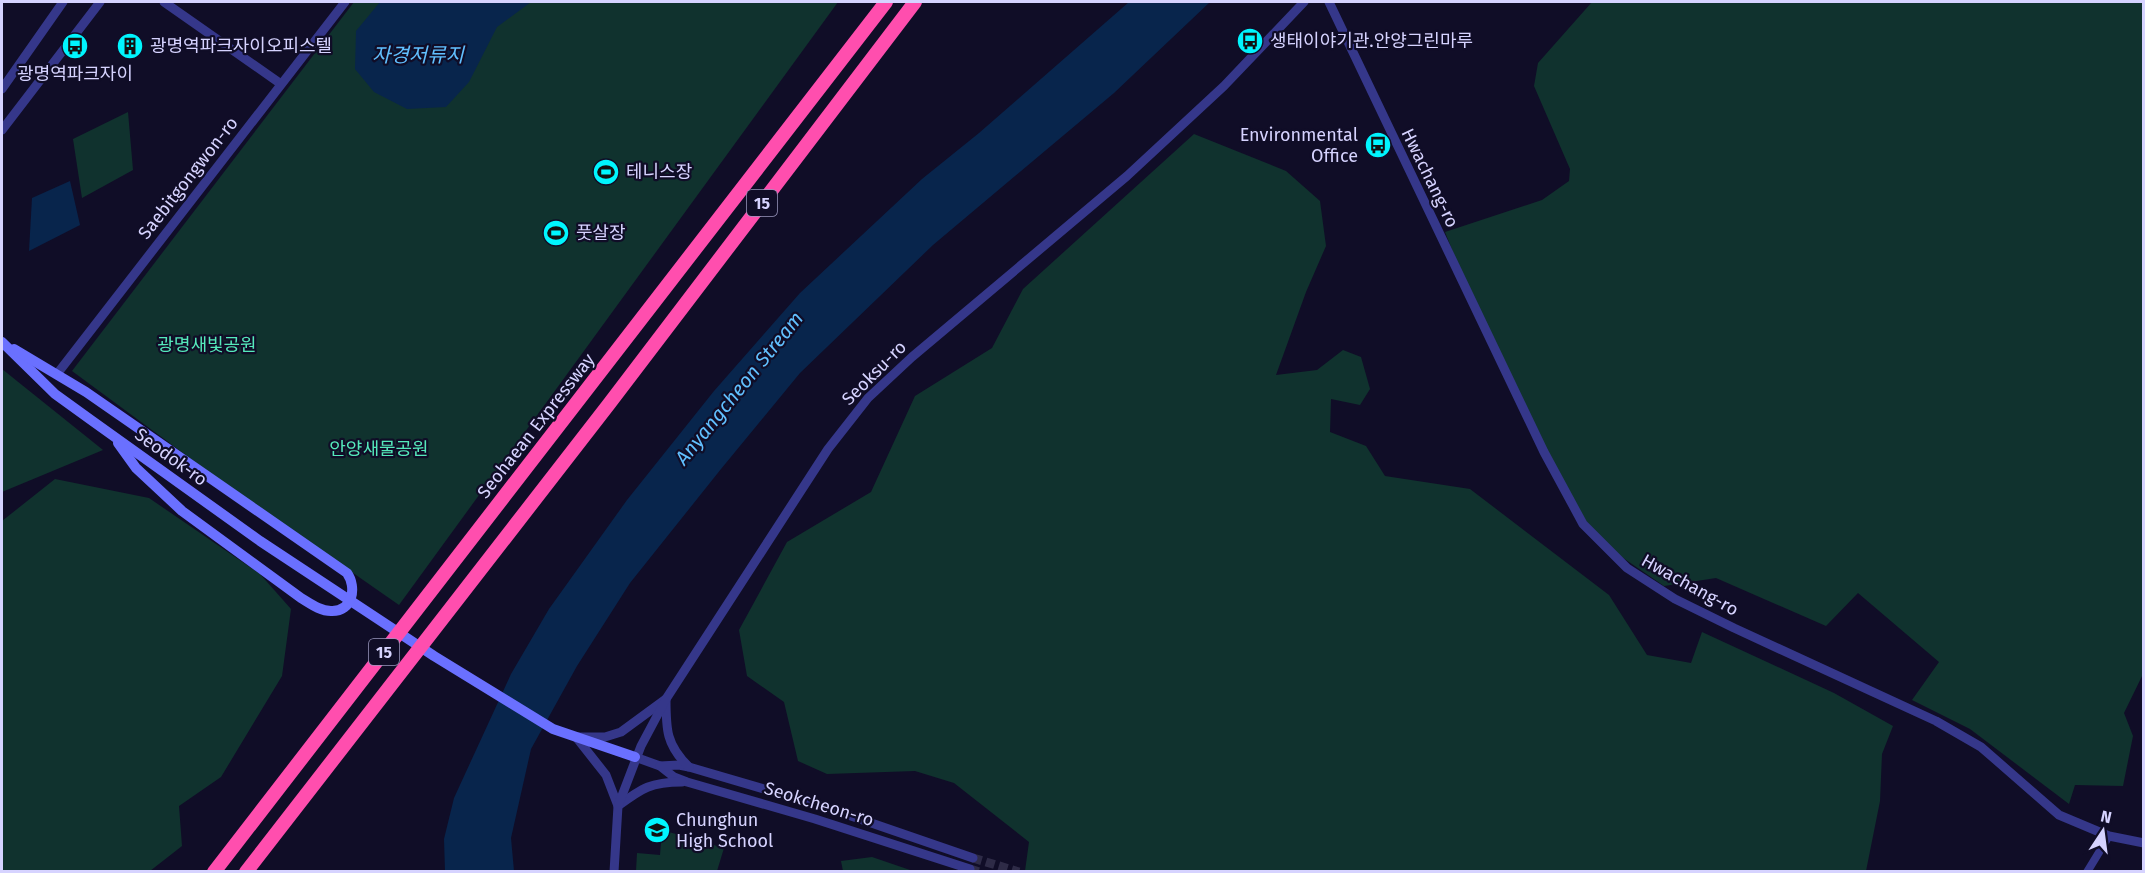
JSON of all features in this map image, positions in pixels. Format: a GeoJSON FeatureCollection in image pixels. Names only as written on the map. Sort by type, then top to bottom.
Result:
{"type":"FeatureCollection","features":[{"type":"Feature","properties":{"kind":"highway","name":"Seohaean Expressway"},"geometry":{"type":"LineString","coordinates":[[214,872],[886,2]]}},
{"type":"Feature","properties":{"kind":"highway","name":"15"},"geometry":{"type":"LineString","coordinates":[[246,872],[609,404],[915,2]]}},
{"type":"Feature","properties":{"kind":"main road"},"geometry":{"type":"LineString","coordinates":[[3,343],[57,374],[347,573],[352,585],[349,602],[338,611],[329,611],[317,608],[301,598],[182,511],[136,468],[113,435]]}},
{"type":"Feature","properties":{"kind":"main road","name":"Seodok-ro"},"geometry":{"type":"LineString","coordinates":[[3,343],[55,394],[260,541],[468,678],[553,729]]}},
{"type":"Feature","properties":{"kind":"main road","name":"Seokcheon-ro"},"geometry":{"type":"LineString","coordinates":[[553,729],[635,758]]}},
{"type":"Feature","properties":{"kind":"street"},"geometry":{"type":"LineString","coordinates":[[2,89],[63,2]]}},
{"type":"Feature","properties":{"kind":"street"},"geometry":{"type":"LineString","coordinates":[[2,130],[100,2]]}},
{"type":"Feature","properties":{"kind":"street"},"geometry":{"type":"LineString","coordinates":[[164,2],[281,84]]}},
{"type":"Feature","properties":{"kind":"street","name":"Saebitgongwon-ro"},"geometry":{"type":"LineString","coordinates":[[57,374],[345,2]]}},
{"type":"Feature","properties":{"kind":"street","name":"Seoksu-ro"},"geometry":{"type":"LineString","coordinates":[[614,872],[618,806],[635,758],[666,699],[828,449],[868,398],[912,357],[1127,176],[1224,86],[1304,2]]}},
{"type":"Feature","properties":{"kind":"street","name":"Hwachang-ro"},"geometry":{"type":"LineString","coordinates":[[1329,2],[1539,441],[1583,524],[1627,568],[1675,599],[1936,721],[1981,747],[2059,815],[2109,836],[2144,843]]}},
{"type":"Feature","properties":{"kind":"street"},"geometry":{"type":"LineString","coordinates":[[576,737],[605,737],[621,732],[666,699]]}},
{"type":"Feature","properties":{"kind":"street"},"geometry":{"type":"LineString","coordinates":[[666,699],[668,740],[681,760],[689,767]]}},
{"type":"Feature","properties":{"kind":"street"},"geometry":{"type":"LineString","coordinates":[[576,737],[606,775],[618,806],[634,794],[656,783],[687,782]]}},
{"type":"Feature","properties":{"kind":"street","name":"Seokcheon-ro"},"geometry":{"type":"LineString","coordinates":[[635,758],[660,766],[674,777],[687,782],[815,819],[970,869]]}},
{"type":"Feature","properties":{"kind":"street","name":"Seokcheon-ro"},"geometry":{"type":"LineString","coordinates":[[660,766],[689,767],[822,806],[974,858]]}},
{"type":"Feature","properties":{"kind":"street"},"geometry":{"type":"LineString","coordinates":[[2087,872],[2109,836]]}},
{"type":"Feature","properties":{"kind":"green space"},"geometry":{"type":"Polygon","coordinates":[[[354,2],[838,2],[399,605],[221,481],[72,371],[354,2]]]}},
{"type":"Feature","properties":{"kind":"green space"},"geometry":{"type":"Polygon","coordinates":[[[1592,2],[2143,2],[2144,672],[2124,713],[2133,736],[2123,786],[2075,785],[2069,804],[1970,729],[1912,700],[1939,662],[1858,593],[1826,626],[1716,578],[1664,586],[1613,551],[1586,521],[1552,464],[1465,282],[1445,232],[1542,200],[1569,181],[1570,169],[1534,86],[1538,63],[1592,2]]]}},
{"type":"Feature","properties":{"kind":"green space"},"geometry":{"type":"Polygon","coordinates":[[[128,112],[133,170],[82,198],[73,139],[128,112]]]}},
{"type":"Feature","properties":{"kind":"green space"},"geometry":{"type":"Polygon","coordinates":[[[1194,134],[1286,171],[1320,201],[1326,246],[1306,292],[1276,375],[1317,370],[1343,350],[1361,357],[1370,389],[1360,405],[1331,399],[1330,432],[1366,446],[1385,476],[1470,489],[1609,595],[1647,655],[1691,663],[1702,632],[1834,693],[1893,726],[1882,754],[1880,801],[1866,871],[1025,871],[1029,842],[954,783],[915,771],[827,774],[798,761],[784,702],[747,676],[739,630],[787,542],[871,492],[915,396],[992,348],[1023,289],[1194,134]]]}},
{"type":"Feature","properties":{"kind":"green space"},"geometry":{"type":"Polygon","coordinates":[[[2,369],[103,450],[2,492],[2,369]]]}},
{"type":"Feature","properties":{"kind":"green space"},"geometry":{"type":"Polygon","coordinates":[[[55,479],[149,498],[260,574],[291,609],[282,676],[221,777],[179,806],[182,846],[150,871],[2,871],[2,521],[55,479]]]}},
{"type":"Feature","properties":{"kind":"green space"},"geometry":{"type":"Polygon","coordinates":[[[662,830],[724,848],[717,871],[636,871],[637,853],[660,855],[662,830]]]}},
{"type":"Feature","properties":{"kind":"green space"},"geometry":{"type":"Polygon","coordinates":[[[872,857],[913,871],[843,871],[841,861],[872,857]]]}},
{"type":"Feature","properties":{"kind":"water","name":"자경저류지"},"geometry":{"type":"Polygon","coordinates":[[[380,2],[531,2],[497,27],[469,82],[446,107],[407,109],[374,92],[355,69],[356,31],[380,2]]]}},
{"type":"Feature","properties":{"kind":"water","name":"Anyangcheon Stream"},"geometry":{"type":"Polygon","coordinates":[[[1129,2],[1210,2],[1114,93],[933,245],[800,373],[630,583],[577,666],[531,749],[511,838],[514,871],[445,871],[444,839],[454,798],[511,674],[549,609],[627,500],[714,391],[800,293],[922,179],[979,133],[1129,2]]]}},
{"type":"Feature","properties":{"kind":"water"},"geometry":{"type":"Polygon","coordinates":[[[70,181],[80,225],[29,251],[32,198],[70,181]]]}},
{"type":"Feature","properties":{"kind":"tunnel"},"geometry":{"type":"LineString","coordinates":[[973,858],[1019,872]]}},
{"type":"Feature","properties":{"kind":"tunnel"},"geometry":{"type":"LineString","coordinates":[[970,869],[979,872]]}},
{"type":"Feature","properties":{"kind":"place","name":"생태이야기관.안양그린마루"},"geometry":{"type":"Point","coordinates":[1250,41]}},
{"type":"Feature","properties":{"kind":"place","name":"광명역파크자이"},"geometry":{"type":"Point","coordinates":[75,46]}},
{"type":"Feature","properties":{"kind":"place","name":"광명역파크자이오피스텔"},"geometry":{"type":"Point","coordinates":[130,46]}},
{"type":"Feature","properties":{"kind":"place","name":"Environmental Office"},"geometry":{"type":"Point","coordinates":[1378,145]}},
{"type":"Feature","properties":{"kind":"place","name":"테니스장"},"geometry":{"type":"Point","coordinates":[606,172]}},
{"type":"Feature","properties":{"kind":"place","name":"풋살장"},"geometry":{"type":"Point","coordinates":[556,233]}},
{"type":"Feature","properties":{"kind":"place","name":"Chunghun High School"},"geometry":{"type":"Point","coordinates":[657,830]}},
{"type":"Feature","properties":{"kind":"park label","name":"광명새빛공원"},"geometry":{"type":"Point","coordinates":[207,345]}},
{"type":"Feature","properties":{"kind":"park label","name":"안양새물공원"},"geometry":{"type":"Point","coordinates":[379,449]}}]}
